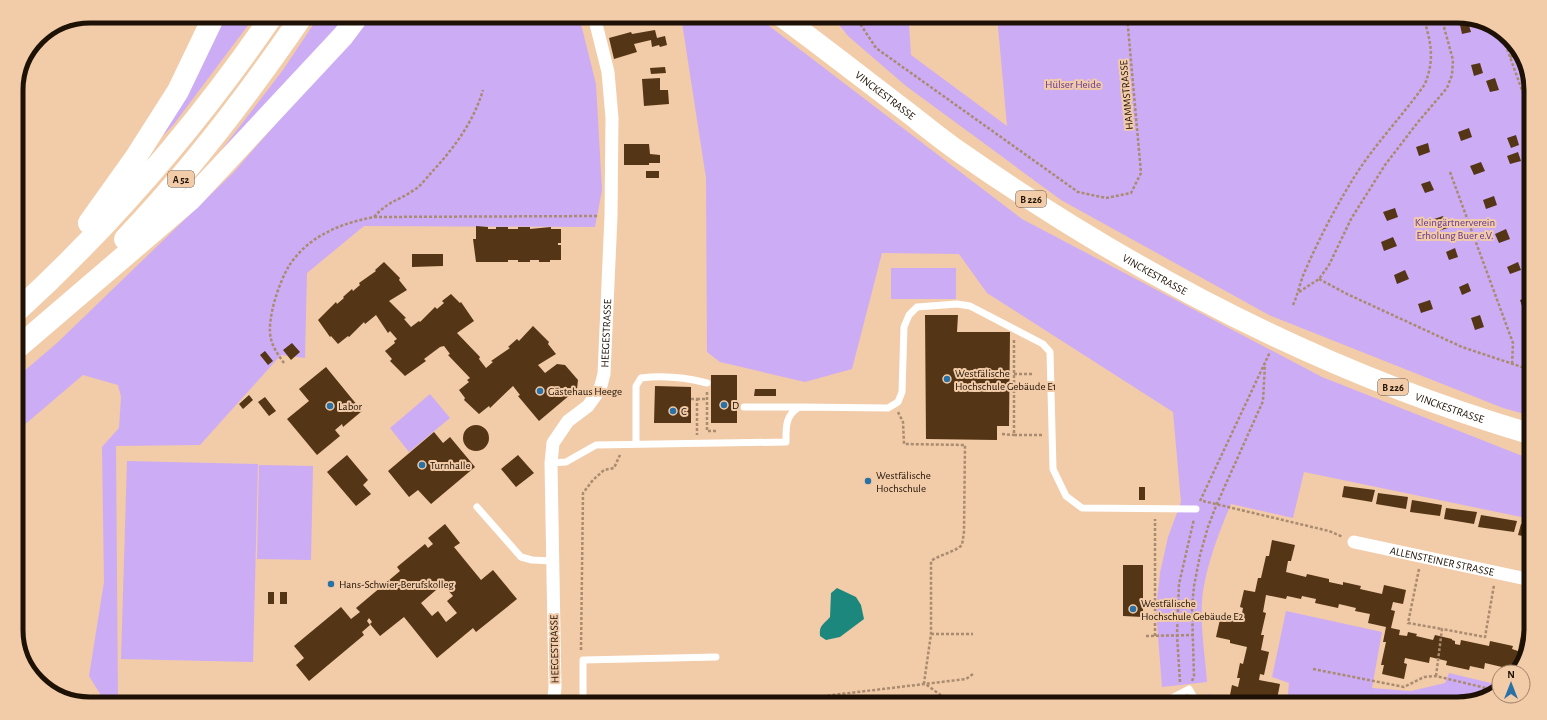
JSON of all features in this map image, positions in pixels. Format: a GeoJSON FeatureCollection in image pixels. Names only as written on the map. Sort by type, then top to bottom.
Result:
{"type":"FeatureCollection","features":[{"type":"Feature","properties":{"kind":"highway"},"geometry":{"type":"LineString","coordinates":[[41,289],[144,145],[178,91],[211,23]]}},
{"type":"Feature","properties":{"kind":"highway","name":"A 52"},"geometry":{"type":"LineString","coordinates":[[23,306],[99,230],[182,139],[267,23]]}},
{"type":"Feature","properties":{"kind":"highway","name":"A 52"},"geometry":{"type":"LineString","coordinates":[[23,343],[41,326],[166,196],[196,160],[270,62],[297,23]]}},
{"type":"Feature","properties":{"kind":"highway"},"geometry":{"type":"LineString","coordinates":[[41,326],[190,200],[343,36],[353,23]]}},
{"type":"Feature","properties":{"kind":"main road","name":"VINCKESTRASSE"},"geometry":{"type":"LineString","coordinates":[[791,23],[960,153],[1099,244],[1186,293],[1260,330],[1351,370],[1429,401],[1524,432]]}},
{"type":"Feature","properties":{"kind":"main road","name":"VINCKESTRASSE"},"geometry":{"type":"LineString","coordinates":[[802,23],[818,43]]}},
{"type":"Feature","properties":{"kind":"street","name":"HEEGESTRASSE"},"geometry":{"type":"LineString","coordinates":[[554,697],[555,688],[551,463],[553,443],[568,421],[588,406],[600,389],[604,374],[611,216],[612,118],[609,80],[596,23]]}},
{"type":"Feature","properties":{"kind":"street","name":"ALLENSTEINER STRASSE"},"geometry":{"type":"LineString","coordinates":[[1354,542],[1524,579]]}},
{"type":"Feature","properties":{"kind":"lane"},"geometry":{"type":"LineString","coordinates":[[744,407],[888,408],[898,402],[902,392],[904,327],[909,315],[917,307],[927,305],[970,306],[1043,344],[1050,352],[1053,469],[1066,496],[1074,504],[1082,508],[1196,509]]}},
{"type":"Feature","properties":{"kind":"lane"},"geometry":{"type":"LineString","coordinates":[[636,444],[636,386],[642,378],[659,376],[684,377],[707,383]]}},
{"type":"Feature","properties":{"kind":"lane"},"geometry":{"type":"LineString","coordinates":[[551,463],[566,462],[596,445],[786,442],[786,424],[789,417],[799,407]]}},
{"type":"Feature","properties":{"kind":"lane"},"geometry":{"type":"LineString","coordinates":[[477,507],[521,557],[532,560],[553,561]]}},
{"type":"Feature","properties":{"kind":"lane"},"geometry":{"type":"LineString","coordinates":[[583,697],[583,660],[716,657]]}},
{"type":"Feature","properties":{"kind":"lane"},"geometry":{"type":"LineString","coordinates":[[1173,697],[1189,689],[1194,697]]}},
{"type":"Feature","properties":{"kind":"path","name":"HAMMSTRASSE"},"geometry":{"type":"LineString","coordinates":[[860,23],[876,48],[1078,192],[1106,198],[1131,193],[1141,173],[1128,23]]}},
{"type":"Feature","properties":{"kind":"path"},"geometry":{"type":"LineString","coordinates":[[1293,305],[1299,292],[1304,272],[1334,212],[1351,183],[1369,155],[1426,84],[1430,72],[1432,49],[1425,23]]}},
{"type":"Feature","properties":{"kind":"path"},"geometry":{"type":"LineString","coordinates":[[1299,292],[1319,279],[1329,265],[1351,219],[1385,165],[1418,122],[1443,94],[1450,82],[1453,60],[1443,23]]}},
{"type":"Feature","properties":{"kind":"path"},"geometry":{"type":"LineString","coordinates":[[1505,44],[1524,96]]}},
{"type":"Feature","properties":{"kind":"path"},"geometry":{"type":"LineString","coordinates":[[1510,57],[1514,56]]}},
{"type":"Feature","properties":{"kind":"path"},"geometry":{"type":"LineString","coordinates":[[374,217],[384,206],[416,190],[454,148],[468,126],[483,90]]}},
{"type":"Feature","properties":{"kind":"path"},"geometry":{"type":"LineString","coordinates":[[1450,172],[1513,343],[1512,364]]}},
{"type":"Feature","properties":{"kind":"path"},"geometry":{"type":"LineString","coordinates":[[284,363],[271,338],[271,327],[274,303],[289,266],[316,238],[355,220],[374,217],[611,216]]}},
{"type":"Feature","properties":{"kind":"path"},"geometry":{"type":"LineString","coordinates":[[1319,279],[1347,294],[1462,347],[1524,368]]}},
{"type":"Feature","properties":{"kind":"path"},"geometry":{"type":"LineString","coordinates":[[1014,338],[1014,435]]}},
{"type":"Feature","properties":{"kind":"path"},"geometry":{"type":"LineString","coordinates":[[1181,693],[1176,635],[1179,584],[1196,509],[1272,350]]}},
{"type":"Feature","properties":{"kind":"path"},"geometry":{"type":"LineString","coordinates":[[1189,689],[1194,676],[1192,635],[1194,586],[1208,527],[1263,401],[1265,363]]}},
{"type":"Feature","properties":{"kind":"path"},"geometry":{"type":"LineString","coordinates":[[1014,374],[1033,374]]}},
{"type":"Feature","properties":{"kind":"path"},"geometry":{"type":"LineString","coordinates":[[707,383],[707,431],[726,431],[726,443]]}},
{"type":"Feature","properties":{"kind":"path"},"geometry":{"type":"LineString","coordinates":[[691,400],[707,400]]}},
{"type":"Feature","properties":{"kind":"path"},"geometry":{"type":"LineString","coordinates":[[697,400],[697,443]]}},
{"type":"Feature","properties":{"kind":"path"},"geometry":{"type":"LineString","coordinates":[[894,404],[903,422],[904,444],[965,445],[964,532],[962,545],[956,550],[938,555],[931,561],[931,634],[924,683]]}},
{"type":"Feature","properties":{"kind":"path"},"geometry":{"type":"LineString","coordinates":[[1002,434],[1053,435]]}},
{"type":"Feature","properties":{"kind":"path"},"geometry":{"type":"LineString","coordinates":[[583,660],[581,643],[583,493],[590,483],[604,470],[614,468],[621,454],[621,445]]}},
{"type":"Feature","properties":{"kind":"path"},"geometry":{"type":"LineString","coordinates":[[1200,501],[1216,506],[1329,530],[1354,542]]}},
{"type":"Feature","properties":{"kind":"path"},"geometry":{"type":"LineString","coordinates":[[1155,508],[1155,636]]}},
{"type":"Feature","properties":{"kind":"path"},"geometry":{"type":"LineString","coordinates":[[1422,557],[1408,623],[1485,637],[1497,573]]}},
{"type":"Feature","properties":{"kind":"path"},"geometry":{"type":"LineString","coordinates":[[1436,676],[1442,629]]}},
{"type":"Feature","properties":{"kind":"path"},"geometry":{"type":"LineString","coordinates":[[931,634],[973,634]]}},
{"type":"Feature","properties":{"kind":"path"},"geometry":{"type":"LineString","coordinates":[[1146,636],[1192,635]]}},
{"type":"Feature","properties":{"kind":"path"},"geometry":{"type":"LineString","coordinates":[[1312,669],[1404,687],[1424,677],[1436,676],[1489,689]]}},
{"type":"Feature","properties":{"kind":"path"},"geometry":{"type":"LineString","coordinates":[[813,697],[966,679],[973,674]]}},
{"type":"Feature","properties":{"kind":"path"},"geometry":{"type":"LineString","coordinates":[[924,683],[943,697]]}},
{"type":"Feature","properties":{"kind":"green space"},"geometry":{"type":"Polygon","coordinates":[[[217,23],[250,23],[174,124],[155,144],[217,23]]]}},
{"type":"Feature","properties":{"kind":"green space"},"geometry":{"type":"Polygon","coordinates":[[[314,23],[343,23],[220,152],[283,70],[314,23]]]}},
{"type":"Feature","properties":{"kind":"green space"},"geometry":{"type":"Polygon","coordinates":[[[363,23],[581,23],[596,84],[602,190],[595,227],[364,226],[307,273],[305,358],[281,355],[200,445],[116,446],[118,697],[102,697],[89,676],[104,582],[102,447],[119,428],[121,397],[118,385],[83,375],[23,426],[23,372],[57,343],[234,172],[363,23]]]}},
{"type":"Feature","properties":{"kind":"green space"},"geometry":{"type":"Polygon","coordinates":[[[682,23],[765,23],[1022,219],[1322,377],[1524,456],[1524,518],[1304,472],[1293,518],[1231,504],[1214,547],[1203,591],[1202,625],[1207,682],[1162,687],[1156,610],[1160,573],[1168,537],[1181,502],[1173,412],[987,293],[959,254],[882,253],[852,369],[805,382],[720,362],[707,352],[706,178],[682,23]]]}},
{"type":"Feature","properties":{"kind":"green space"},"geometry":{"type":"Polygon","coordinates":[[[838,23],[908,23],[911,55],[1007,126],[998,23],[1457,23],[1470,24],[1490,32],[1498,37],[1510,49],[1519,65],[1524,86],[1524,414],[1503,408],[1269,315],[1061,200],[906,86],[848,36],[838,23]]]}},
{"type":"Feature","properties":{"kind":"green space"},"geometry":{"type":"Polygon","coordinates":[[[891,268],[956,268],[956,299],[891,299],[891,268]]]}},
{"type":"Feature","properties":{"kind":"green space"},"geometry":{"type":"Polygon","coordinates":[[[430,394],[450,418],[409,452],[390,428],[430,394]]]}},
{"type":"Feature","properties":{"kind":"green space"},"geometry":{"type":"Polygon","coordinates":[[[127,461],[258,464],[253,662],[121,659],[127,461]]]}},
{"type":"Feature","properties":{"kind":"green space"},"geometry":{"type":"Polygon","coordinates":[[[259,465],[313,466],[311,560],[257,559],[259,465]]]}},
{"type":"Feature","properties":{"kind":"green space"},"geometry":{"type":"Polygon","coordinates":[[[1286,611],[1382,632],[1372,688],[1411,691],[1445,683],[1449,673],[1491,683],[1491,688],[1474,695],[1457,697],[1288,697],[1289,683],[1272,677],[1286,611]]]}},
{"type":"Feature","properties":{"kind":"green space"},"geometry":{"type":"Polygon","coordinates":[[[1210,694],[1217,697],[1201,697],[1210,694]]]}},
{"type":"Feature","properties":{"kind":"water"},"geometry":{"type":"Polygon","coordinates":[[[837,588],[856,597],[861,605],[864,619],[840,637],[826,640],[820,636],[820,630],[822,625],[830,617],[831,593],[837,588]]]}},
{"type":"Feature","properties":{"kind":"building"},"geometry":{"type":"Polygon","coordinates":[[[1469,24],[1471,32],[1462,34],[1460,25],[1469,24]]]}},
{"type":"Feature","properties":{"kind":"building"},"geometry":{"type":"Polygon","coordinates":[[[655,30],[657,38],[665,36],[667,45],[652,47],[651,40],[634,44],[637,52],[614,59],[609,38],[631,32],[632,34],[655,30]]]}},
{"type":"Feature","properties":{"kind":"building"},"geometry":{"type":"Polygon","coordinates":[[[1480,63],[1483,73],[1474,76],[1471,65],[1480,63]]]}},
{"type":"Feature","properties":{"kind":"building"},"geometry":{"type":"Polygon","coordinates":[[[665,67],[666,73],[651,74],[650,68],[665,67]]]}},
{"type":"Feature","properties":{"kind":"building"},"geometry":{"type":"Polygon","coordinates":[[[660,78],[660,90],[668,90],[669,104],[644,106],[642,79],[660,78]]]}},
{"type":"Feature","properties":{"kind":"building"},"geometry":{"type":"Polygon","coordinates":[[[1495,78],[1499,90],[1490,92],[1486,81],[1495,78]]]}},
{"type":"Feature","properties":{"kind":"building"},"geometry":{"type":"Polygon","coordinates":[[[1469,128],[1472,137],[1461,141],[1458,132],[1469,128]]]}},
{"type":"Feature","properties":{"kind":"building"},"geometry":{"type":"Polygon","coordinates":[[[1516,135],[1519,145],[1511,148],[1507,138],[1516,135]]]}},
{"type":"Feature","properties":{"kind":"building"},"geometry":{"type":"Polygon","coordinates":[[[1428,143],[1430,152],[1419,156],[1416,147],[1428,143]]]}},
{"type":"Feature","properties":{"kind":"building"},"geometry":{"type":"Polygon","coordinates":[[[624,144],[649,144],[650,154],[660,155],[660,163],[649,163],[649,165],[624,165],[624,144]]]}},
{"type":"Feature","properties":{"kind":"building"},"geometry":{"type":"Polygon","coordinates":[[[1518,152],[1521,161],[1510,164],[1507,156],[1518,152]]]}},
{"type":"Feature","properties":{"kind":"building"},"geometry":{"type":"Polygon","coordinates":[[[1481,162],[1485,171],[1474,175],[1470,166],[1481,162]]]}},
{"type":"Feature","properties":{"kind":"building"},"geometry":{"type":"Polygon","coordinates":[[[646,171],[659,171],[659,178],[646,178],[646,171]]]}},
{"type":"Feature","properties":{"kind":"building"},"geometry":{"type":"Polygon","coordinates":[[[1430,181],[1434,190],[1425,193],[1421,184],[1430,181]]]}},
{"type":"Feature","properties":{"kind":"building"},"geometry":{"type":"Polygon","coordinates":[[[1494,196],[1497,205],[1486,209],[1483,200],[1494,196]]]}},
{"type":"Feature","properties":{"kind":"building"},"geometry":{"type":"Polygon","coordinates":[[[1395,208],[1398,217],[1387,221],[1383,212],[1395,208]]]}},
{"type":"Feature","properties":{"kind":"building"},"geometry":{"type":"Polygon","coordinates":[[[1443,216],[1448,228],[1438,231],[1434,219],[1443,216]]]}},
{"type":"Feature","properties":{"kind":"building"},"geometry":{"type":"Polygon","coordinates":[[[476,226],[488,227],[488,229],[496,229],[496,227],[518,229],[518,227],[530,227],[530,229],[551,227],[551,229],[561,229],[561,243],[558,243],[558,245],[561,245],[561,260],[550,260],[550,262],[530,260],[530,262],[518,262],[518,260],[508,260],[508,262],[476,262],[473,239],[476,239],[476,226]]]}},
{"type":"Feature","properties":{"kind":"building"},"geometry":{"type":"Polygon","coordinates":[[[1506,229],[1510,239],[1499,243],[1495,234],[1506,229]]]}},
{"type":"Feature","properties":{"kind":"building"},"geometry":{"type":"Polygon","coordinates":[[[1393,237],[1397,246],[1384,251],[1381,242],[1393,237]]]}},
{"type":"Feature","properties":{"kind":"building"},"geometry":{"type":"Polygon","coordinates":[[[1455,248],[1458,257],[1449,260],[1446,252],[1455,248]]]}},
{"type":"Feature","properties":{"kind":"building"},"geometry":{"type":"Polygon","coordinates":[[[412,254],[443,254],[443,266],[412,267],[412,254]]]}},
{"type":"Feature","properties":{"kind":"building"},"geometry":{"type":"Polygon","coordinates":[[[384,262],[400,278],[399,280],[407,290],[389,301],[406,318],[404,319],[411,327],[419,321],[420,322],[435,307],[437,309],[444,303],[442,301],[451,294],[460,303],[461,302],[474,321],[457,333],[480,357],[479,359],[486,368],[493,362],[491,361],[510,348],[508,347],[517,339],[519,341],[533,326],[549,342],[548,344],[556,354],[538,365],[545,373],[557,364],[565,365],[578,380],[577,389],[539,421],[518,396],[520,395],[513,386],[490,408],[489,406],[479,414],[464,400],[465,398],[459,390],[469,382],[467,380],[470,378],[448,355],[450,354],[444,346],[440,347],[424,359],[426,361],[405,376],[390,361],[392,359],[385,351],[395,343],[394,341],[397,339],[390,331],[388,333],[376,315],[365,324],[364,322],[349,337],[348,336],[338,344],[331,336],[330,337],[318,320],[336,302],[337,304],[352,289],[353,291],[360,285],[359,283],[376,271],[375,270],[384,262]]]}},
{"type":"Feature","properties":{"kind":"building"},"geometry":{"type":"Polygon","coordinates":[[[1518,262],[1521,270],[1510,274],[1507,267],[1518,262]]]}},
{"type":"Feature","properties":{"kind":"building"},"geometry":{"type":"Polygon","coordinates":[[[1405,270],[1409,279],[1397,284],[1394,275],[1405,270]]]}},
{"type":"Feature","properties":{"kind":"building"},"geometry":{"type":"Polygon","coordinates":[[[1468,283],[1471,291],[1462,295],[1459,287],[1468,283]]]}},
{"type":"Feature","properties":{"kind":"building"},"geometry":{"type":"Polygon","coordinates":[[[1524,299],[1524,309],[1523,309],[1520,300],[1524,299]]]}},
{"type":"Feature","properties":{"kind":"building"},"geometry":{"type":"Polygon","coordinates":[[[1430,300],[1433,309],[1421,313],[1418,304],[1430,300]]]}},
{"type":"Feature","properties":{"kind":"building","name":"Westfälische Hochschule Gebäude E1"},"geometry":{"type":"Polygon","coordinates":[[[925,315],[958,315],[957,332],[1010,332],[1009,426],[997,426],[997,440],[926,439],[925,315]]]}},
{"type":"Feature","properties":{"kind":"building"},"geometry":{"type":"Polygon","coordinates":[[[1480,315],[1484,327],[1475,330],[1471,318],[1480,315]]]}},
{"type":"Feature","properties":{"kind":"building"},"geometry":{"type":"Polygon","coordinates":[[[292,343],[300,352],[291,360],[283,350],[292,343]]]}},
{"type":"Feature","properties":{"kind":"building"},"geometry":{"type":"Polygon","coordinates":[[[265,351],[273,361],[268,365],[260,355],[265,351]]]}},
{"type":"Feature","properties":{"kind":"building","name":"Labor"},"geometry":{"type":"Polygon","coordinates":[[[326,367],[362,411],[343,427],[342,424],[335,430],[340,436],[317,455],[287,419],[309,401],[299,389],[326,367]]]}},
{"type":"Feature","properties":{"kind":"building","name":"D"},"geometry":{"type":"Polygon","coordinates":[[[711,375],[737,375],[737,423],[711,423],[711,375]]]}},
{"type":"Feature","properties":{"kind":"building","name":"C"},"geometry":{"type":"Polygon","coordinates":[[[655,386],[691,387],[691,423],[654,423],[655,386]]]}},
{"type":"Feature","properties":{"kind":"building"},"geometry":{"type":"Polygon","coordinates":[[[755,389],[776,389],[776,396],[754,396],[755,389]]]}},
{"type":"Feature","properties":{"kind":"building"},"geometry":{"type":"Polygon","coordinates":[[[249,395],[253,400],[243,409],[239,404],[249,395]]]}},
{"type":"Feature","properties":{"kind":"building"},"geometry":{"type":"Polygon","coordinates":[[[265,397],[276,411],[269,416],[258,402],[265,397]]]}},
{"type":"Feature","properties":{"kind":"building"},"geometry":{"type":"Polygon","coordinates":[[[476,425],[485,429],[489,438],[485,447],[476,451],[467,447],[463,438],[467,429],[476,425]]]}},
{"type":"Feature","properties":{"kind":"building","name":"Turnhalle"},"geometry":{"type":"Polygon","coordinates":[[[434,432],[443,443],[450,437],[475,467],[431,504],[418,490],[409,497],[388,471],[434,432]]]}},
{"type":"Feature","properties":{"kind":"building"},"geometry":{"type":"Polygon","coordinates":[[[347,455],[368,480],[363,485],[371,494],[356,506],[327,472],[347,455]]]}},
{"type":"Feature","properties":{"kind":"building"},"geometry":{"type":"Polygon","coordinates":[[[518,455],[534,473],[516,487],[501,469],[518,455]]]}},
{"type":"Feature","properties":{"kind":"building"},"geometry":{"type":"Polygon","coordinates":[[[1344,486],[1375,490],[1372,502],[1342,497],[1344,486]]]}},
{"type":"Feature","properties":{"kind":"building"},"geometry":{"type":"Polygon","coordinates":[[[1139,487],[1145,487],[1145,500],[1139,500],[1139,487]]]}},
{"type":"Feature","properties":{"kind":"building"},"geometry":{"type":"Polygon","coordinates":[[[1378,493],[1408,497],[1406,509],[1376,504],[1378,493]]]}},
{"type":"Feature","properties":{"kind":"building"},"geometry":{"type":"Polygon","coordinates":[[[1412,500],[1442,505],[1440,516],[1410,512],[1412,500]]]}},
{"type":"Feature","properties":{"kind":"building"},"geometry":{"type":"Polygon","coordinates":[[[1446,508],[1477,512],[1474,524],[1444,519],[1446,508]]]}},
{"type":"Feature","properties":{"kind":"building"},"geometry":{"type":"Polygon","coordinates":[[[1481,515],[1517,521],[1514,532],[1478,527],[1481,515]]]}},
{"type":"Feature","properties":{"kind":"building"},"geometry":{"type":"Polygon","coordinates":[[[445,524],[460,543],[454,547],[481,580],[493,570],[517,599],[476,632],[473,628],[437,658],[404,617],[380,636],[370,624],[372,622],[369,618],[367,621],[370,625],[362,632],[364,635],[309,681],[296,665],[304,658],[294,646],[341,607],[351,619],[360,612],[356,608],[400,571],[397,567],[425,544],[428,548],[433,544],[428,538],[445,524]],[[443,584],[421,603],[432,616],[438,611],[446,622],[457,613],[447,601],[453,596],[443,584]]]}},
{"type":"Feature","properties":{"kind":"building"},"geometry":{"type":"Polygon","coordinates":[[[1521,524],[1524,525],[1524,536],[1518,535],[1521,524]]]}},
{"type":"Feature","properties":{"kind":"building"},"geometry":{"type":"Polygon","coordinates":[[[1272,540],[1295,545],[1291,561],[1288,561],[1286,572],[1306,577],[1307,574],[1329,579],[1329,582],[1343,585],[1343,582],[1361,586],[1360,589],[1382,594],[1384,585],[1406,590],[1403,604],[1393,602],[1391,610],[1395,611],[1391,628],[1400,630],[1399,635],[1407,636],[1408,632],[1417,634],[1416,636],[1433,640],[1435,635],[1452,639],[1455,641],[1455,644],[1460,645],[1461,640],[1489,646],[1490,641],[1513,646],[1512,649],[1518,651],[1522,630],[1524,630],[1523,643],[1519,655],[1514,664],[1491,664],[1485,663],[1484,669],[1470,666],[1469,670],[1446,665],[1447,661],[1430,657],[1429,663],[1405,658],[1404,663],[1407,664],[1404,679],[1382,674],[1384,665],[1381,665],[1386,642],[1383,642],[1386,627],[1368,623],[1370,614],[1355,611],[1356,608],[1339,604],[1338,608],[1315,603],[1316,599],[1302,596],[1301,599],[1287,596],[1286,599],[1266,595],[1263,612],[1266,613],[1261,635],[1264,635],[1261,650],[1269,652],[1264,675],[1260,674],[1259,680],[1280,684],[1277,697],[1230,697],[1232,685],[1238,687],[1240,678],[1237,678],[1240,663],[1243,664],[1247,647],[1230,643],[1230,640],[1216,637],[1221,615],[1241,619],[1243,608],[1240,607],[1244,590],[1255,592],[1258,578],[1261,578],[1266,556],[1269,556],[1272,540]]]}},
{"type":"Feature","properties":{"kind":"building"},"geometry":{"type":"Polygon","coordinates":[[[1123,565],[1143,565],[1143,617],[1123,616],[1123,565]]]}},
{"type":"Feature","properties":{"kind":"building"},"geometry":{"type":"Polygon","coordinates":[[[268,592],[274,592],[274,604],[268,604],[268,592]]]}},
{"type":"Feature","properties":{"kind":"building"},"geometry":{"type":"Polygon","coordinates":[[[280,592],[287,592],[287,604],[280,604],[280,592]]]}},
{"type":"Feature","properties":{"kind":"place","name":"Westfälische Hochschule Gebäude E1"},"geometry":{"type":"Point","coordinates":[947,379]}},
{"type":"Feature","properties":{"kind":"place","name":"Gästehaus Heege"},"geometry":{"type":"Point","coordinates":[540,391]}},
{"type":"Feature","properties":{"kind":"place","name":"D"},"geometry":{"type":"Point","coordinates":[724,405]}},
{"type":"Feature","properties":{"kind":"place","name":"Labor"},"geometry":{"type":"Point","coordinates":[330,406]}},
{"type":"Feature","properties":{"kind":"place","name":"C"},"geometry":{"type":"Point","coordinates":[673,411]}},
{"type":"Feature","properties":{"kind":"place","name":"Turnhalle"},"geometry":{"type":"Point","coordinates":[422,465]}},
{"type":"Feature","properties":{"kind":"place","name":"Westfälische Hochschule"},"geometry":{"type":"Point","coordinates":[868,481]}},
{"type":"Feature","properties":{"kind":"place","name":"Hans-Schwier-Berufskolleg"},"geometry":{"type":"Point","coordinates":[331,584]}},
{"type":"Feature","properties":{"kind":"place","name":"Westfälische Hochschule Gebäude E2"},"geometry":{"type":"Point","coordinates":[1133,609]}},
{"type":"Feature","properties":{"kind":"park label","name":"Hülser Heide"},"geometry":{"type":"Point","coordinates":[1073,84]}},
{"type":"Feature","properties":{"kind":"park label","name":"Kleingärtnerverein Erholung Buer e.V."},"geometry":{"type":"Point","coordinates":[1455,228]}}]}
